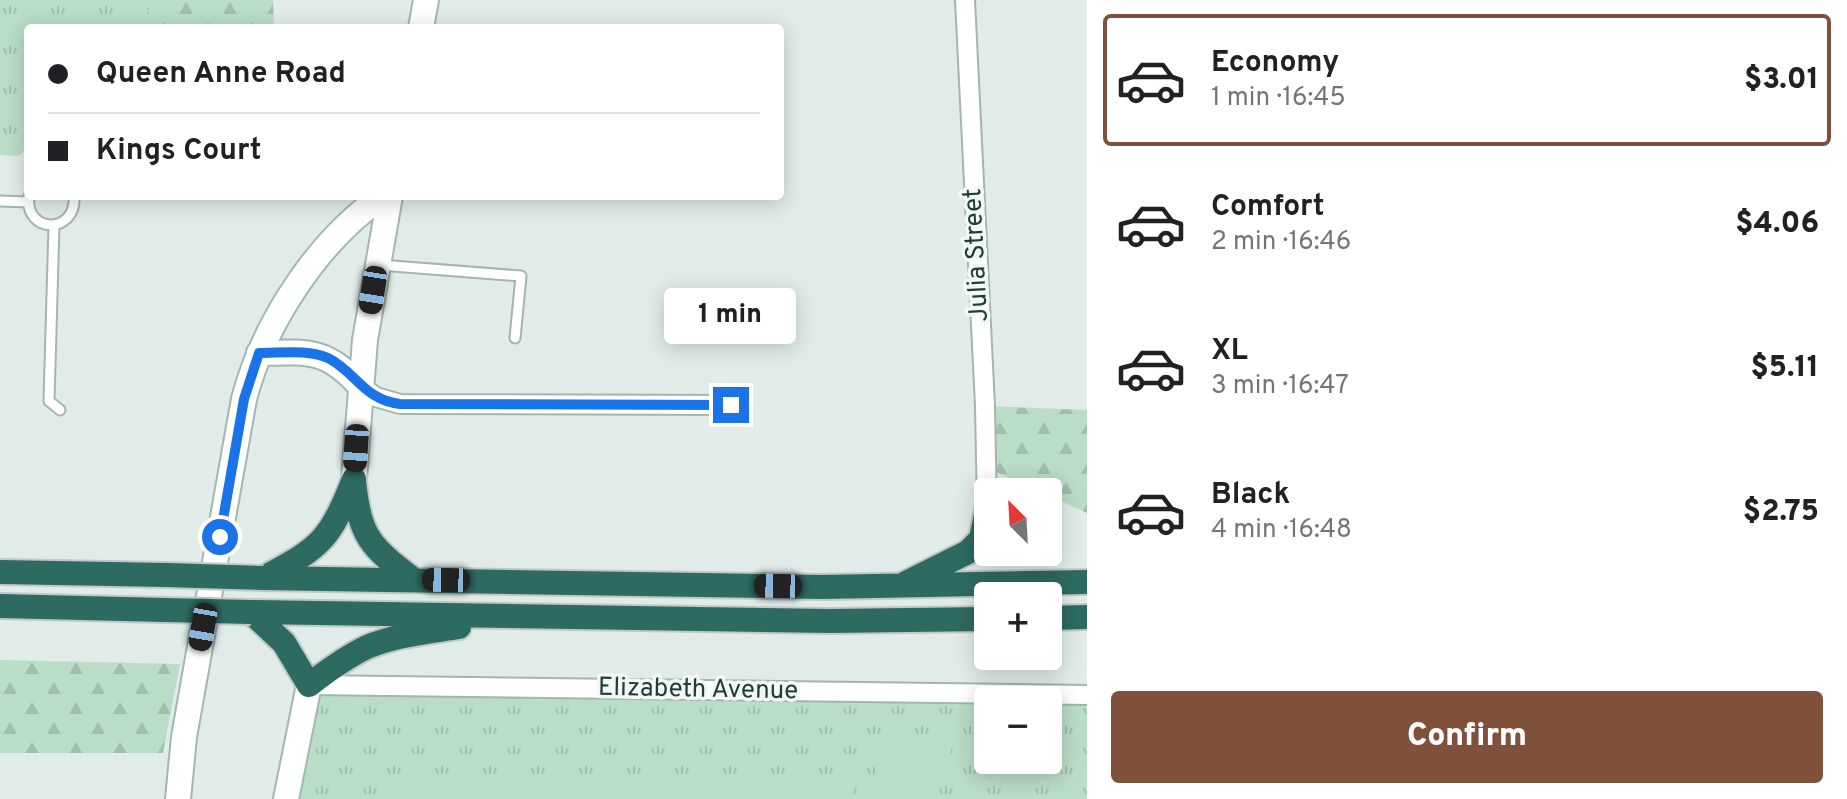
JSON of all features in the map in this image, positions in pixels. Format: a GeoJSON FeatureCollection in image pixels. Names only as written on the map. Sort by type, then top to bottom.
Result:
{"type":"FeatureCollection","features":[{"type":"Feature","properties":{"kind":"highway"},"geometry":{"type":"LineString","coordinates":[[263,578],[304,556],[323,539],[337,521],[354,479]]}},
{"type":"Feature","properties":{"kind":"highway"},"geometry":{"type":"LineString","coordinates":[[354,479],[357,511],[369,541],[414,580]]}},
{"type":"Feature","properties":{"kind":"highway"},"geometry":{"type":"LineString","coordinates":[[900,586],[968,552],[974,546]]}},
{"type":"Feature","properties":{"kind":"highway"},"geometry":{"type":"LineString","coordinates":[[0,572],[734,586],[1087,582]]}},
{"type":"Feature","properties":{"kind":"highway"},"geometry":{"type":"LineString","coordinates":[[0,606],[533,617],[830,621],[974,619]]}},
{"type":"Feature","properties":{"kind":"highway"},"geometry":{"type":"LineString","coordinates":[[251,612],[284,643],[309,685],[351,655],[389,640],[533,617]]}},
{"type":"Feature","properties":{"kind":"highway"},"geometry":{"type":"LineString","coordinates":[[1062,618],[1087,617]]}},
{"type":"Feature","properties":{"kind":"street"},"geometry":{"type":"LineString","coordinates":[[422,24],[426,0]]}},
{"type":"Feature","properties":{"kind":"street","name":"Julia Street"},"geometry":{"type":"LineString","coordinates":[[965,0],[986,478]]}},
{"type":"Feature","properties":{"kind":"street"},"geometry":{"type":"LineString","coordinates":[[178,799],[184,737],[244,399],[259,353],[279,312],[315,263],[356,216],[378,200]]}},
{"type":"Feature","properties":{"kind":"street"},"geometry":{"type":"LineString","coordinates":[[354,479],[360,386],[389,200]]}},
{"type":"Feature","properties":{"kind":"street"},"geometry":{"type":"LineString","coordinates":[[259,353],[322,356],[385,401],[407,405],[731,405]]}},
{"type":"Feature","properties":{"kind":"street"},"geometry":{"type":"LineString","coordinates":[[286,799],[309,685]]}},
{"type":"Feature","properties":{"kind":"street","name":"Elizabeth Avenue"},"geometry":{"type":"LineString","coordinates":[[309,685],[1087,695]]}},
{"type":"Feature","properties":{"kind":"lane"},"geometry":{"type":"LineString","coordinates":[[0,201],[24,199]]}},
{"type":"Feature","properties":{"kind":"lane"},"geometry":{"type":"LineString","coordinates":[[28,200],[29,209],[37,221],[54,225],[72,214],[74,200]]}},
{"type":"Feature","properties":{"kind":"lane"},"geometry":{"type":"LineString","coordinates":[[54,225],[49,401],[60,410]]}},
{"type":"Feature","properties":{"kind":"lane"},"geometry":{"type":"LineString","coordinates":[[377,265],[521,276],[515,338]]}},
{"type":"Feature","properties":{"kind":"green space"},"geometry":{"type":"Polygon","coordinates":[[[0,0],[154,0],[137,24],[24,24],[24,150],[19,156],[0,155],[0,0]]]}},
{"type":"Feature","properties":{"kind":"green space"},"geometry":{"type":"Polygon","coordinates":[[[154,0],[273,0],[274,24],[137,24],[154,0]]]}},
{"type":"Feature","properties":{"kind":"green space"},"geometry":{"type":"Polygon","coordinates":[[[985,406],[1087,410],[1087,513],[1062,501],[1062,478],[1010,478],[987,468],[985,406]]]}},
{"type":"Feature","properties":{"kind":"green space"},"geometry":{"type":"Polygon","coordinates":[[[0,660],[180,664],[163,753],[0,753],[0,660]]]}},
{"type":"Feature","properties":{"kind":"green space"},"geometry":{"type":"Polygon","coordinates":[[[309,685],[974,694],[974,774],[1062,774],[1062,695],[1087,695],[1087,799],[286,799],[309,685]]]}},
{"type":"Feature","properties":{"kind":"green space"},"geometry":{"type":"Polygon","coordinates":[[[944,739],[952,747],[936,799],[893,799],[875,770],[870,751],[944,739]]]}},
{"type":"Feature","properties":{"kind":"green space"},"geometry":{"type":"Polygon","coordinates":[[[403,773],[853,781],[853,799],[402,799],[403,773]]]}},
{"type":"Feature","properties":{"kind":"route"},"geometry":{"type":"LineString","coordinates":[[220,537],[244,399],[259,353],[322,356],[344,369],[369,393],[400,404],[731,405]]}}]}
